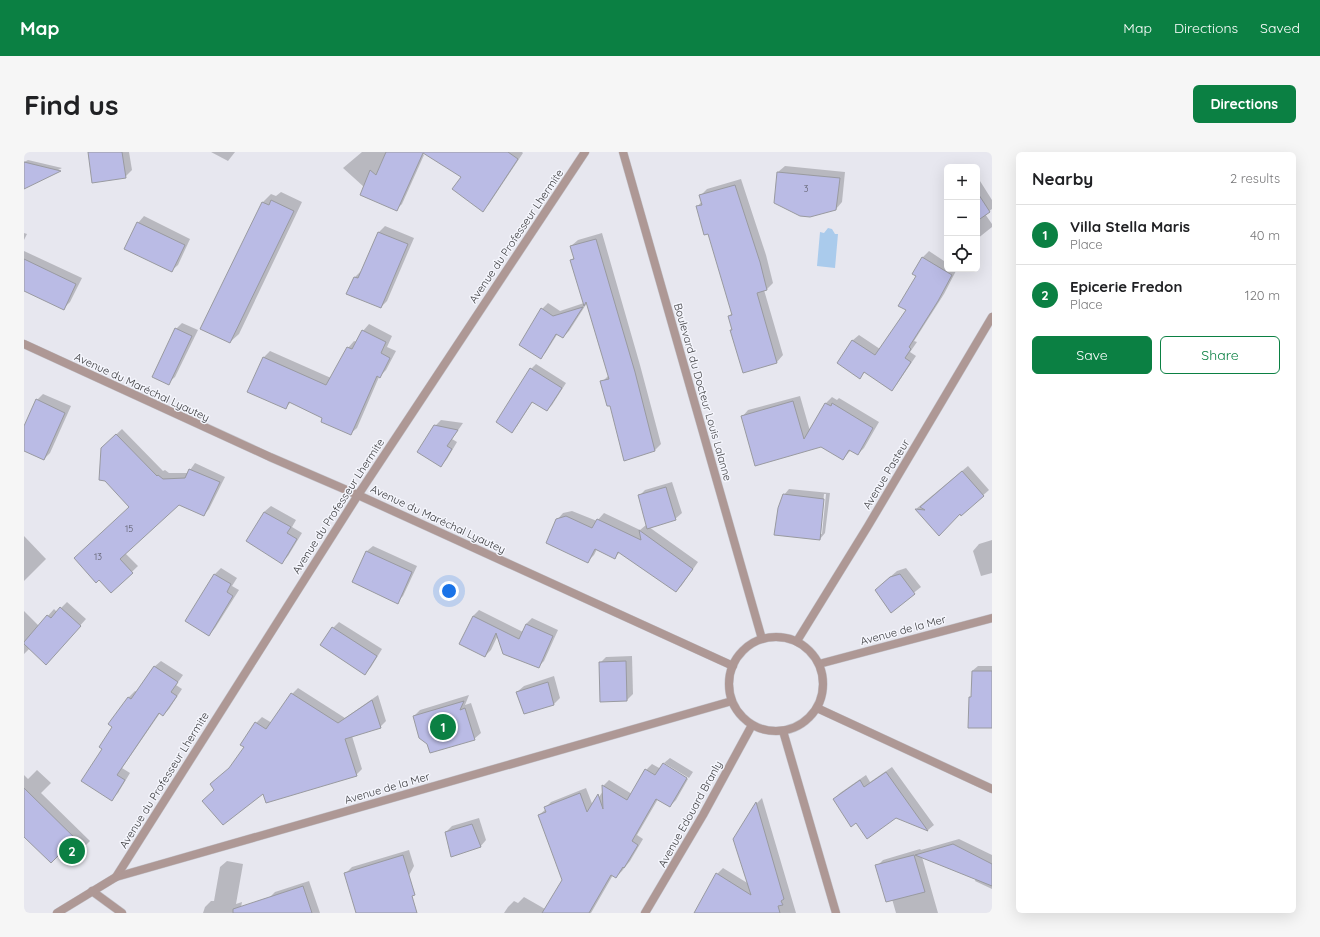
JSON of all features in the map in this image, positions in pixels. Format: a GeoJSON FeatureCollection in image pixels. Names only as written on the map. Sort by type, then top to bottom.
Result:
{"type":"FeatureCollection","features":[{"type":"Feature","properties":{"kind":"street","name":"Avenue du Professeur Lhermite"},"geometry":{"type":"LineString","coordinates":[[116,876],[358,495],[585,152]]}},
{"type":"Feature","properties":{"kind":"street","name":"Boulevard du Docteur Louis Lalanne"},"geometry":{"type":"LineString","coordinates":[[623,152],[762,639]]}},
{"type":"Feature","properties":{"kind":"street","name":"Avenue Pasteur"},"geometry":{"type":"LineString","coordinates":[[796,641],[868,526],[992,316]]}},
{"type":"Feature","properties":{"kind":"street","name":"Avenue du Maréchal Lyautey"},"geometry":{"type":"LineString","coordinates":[[24,344],[733,666]]}},
{"type":"Feature","properties":{"kind":"street","name":"Avenue de la Mer"},"geometry":{"type":"LineString","coordinates":[[819,664],[992,618]]}},
{"type":"Feature","properties":{"kind":"street"},"geometry":{"type":"LineString","coordinates":[[774,637],[796,641],[810,651],[819,664],[823,686],[822,697],[817,708],[808,719],[796,727],[783,731],[767,730],[752,725],[740,714],[732,701],[729,689],[729,677],[733,666],[740,654],[749,645],[762,639],[774,637]]}},
{"type":"Feature","properties":{"kind":"street","name":"Avenue de la Mer"},"geometry":{"type":"LineString","coordinates":[[57,913],[116,876],[732,701]]}},
{"type":"Feature","properties":{"kind":"street"},"geometry":{"type":"LineString","coordinates":[[817,708],[992,789]]}},
{"type":"Feature","properties":{"kind":"street","name":"Avenue Edouard Branly"},"geometry":{"type":"LineString","coordinates":[[645,913],[703,815],[752,725]]}},
{"type":"Feature","properties":{"kind":"street"},"geometry":{"type":"LineString","coordinates":[[783,731],[836,913]]}},
{"type":"Feature","properties":{"kind":"street"},"geometry":{"type":"LineString","coordinates":[[92,892],[122,913]]}},
{"type":"Feature","properties":{"kind":"water"},"geometry":{"type":"Polygon","coordinates":[[[828,228],[832,229],[835,234],[838,234],[835,268],[817,266],[820,232],[824,233],[828,228]]]}},
{"type":"Feature","properties":{"kind":"building"},"geometry":{"type":"Polygon","coordinates":[[[88,152],[122,152],[126,178],[92,183],[88,152]]]}},
{"type":"Feature","properties":{"kind":"building"},"geometry":{"type":"Polygon","coordinates":[[[386,152],[508,152],[518,159],[483,212],[452,189],[461,177],[423,153],[397,211],[360,195],[370,170],[376,175],[386,152]]]}},
{"type":"Feature","properties":{"kind":"building"},"geometry":{"type":"Polygon","coordinates":[[[24,162],[61,171],[24,189],[24,162]]]}},
{"type":"Feature","properties":{"kind":"building"},"geometry":{"type":"Polygon","coordinates":[[[777,172],[840,178],[836,210],[810,217],[800,216],[774,203],[777,172]]]}},
{"type":"Feature","properties":{"kind":"building"},"geometry":{"type":"Polygon","coordinates":[[[735,185],[760,262],[767,290],[757,293],[777,363],[743,373],[730,330],[732,330],[728,316],[732,315],[708,234],[704,235],[696,206],[702,205],[699,195],[735,185]]]}},
{"type":"Feature","properties":{"kind":"building"},"geometry":{"type":"Polygon","coordinates":[[[980,197],[990,212],[980,219],[980,197]]]}},
{"type":"Feature","properties":{"kind":"building"},"geometry":{"type":"Polygon","coordinates":[[[271,200],[294,211],[230,343],[200,329],[262,202],[269,205],[271,200]]]}},
{"type":"Feature","properties":{"kind":"building"},"geometry":{"type":"Polygon","coordinates":[[[137,222],[185,245],[172,272],[124,249],[137,222]]]}},
{"type":"Feature","properties":{"kind":"building"},"geometry":{"type":"Polygon","coordinates":[[[378,232],[408,244],[381,308],[346,294],[354,277],[358,278],[378,232]]]}},
{"type":"Feature","properties":{"kind":"building"},"geometry":{"type":"Polygon","coordinates":[[[596,239],[635,372],[655,451],[624,461],[610,406],[607,406],[600,381],[609,379],[586,302],[584,306],[570,260],[574,259],[570,246],[596,239]]]}},
{"type":"Feature","properties":{"kind":"building"},"geometry":{"type":"Polygon","coordinates":[[[922,257],[944,270],[944,272],[952,275],[938,301],[909,347],[911,349],[905,358],[911,362],[892,391],[864,372],[860,379],[837,363],[852,340],[875,355],[906,310],[898,306],[916,276],[912,274],[922,257]]]}},
{"type":"Feature","properties":{"kind":"building"},"geometry":{"type":"Polygon","coordinates":[[[24,259],[76,284],[64,310],[24,291],[24,259]]]}},
{"type":"Feature","properties":{"kind":"building"},"geometry":{"type":"Polygon","coordinates":[[[583,307],[563,338],[556,334],[541,359],[519,345],[541,308],[553,316],[583,307]]]}},
{"type":"Feature","properties":{"kind":"building"},"geometry":{"type":"Polygon","coordinates":[[[175,328],[192,336],[169,385],[152,377],[175,328]]]}},
{"type":"Feature","properties":{"kind":"building"},"geometry":{"type":"Polygon","coordinates":[[[362,330],[386,342],[381,353],[390,358],[380,378],[377,376],[351,435],[321,422],[322,418],[289,402],[286,409],[247,392],[263,357],[326,385],[347,347],[352,349],[362,330]]]}},
{"type":"Feature","properties":{"kind":"building"},"geometry":{"type":"Polygon","coordinates":[[[530,368],[562,388],[547,411],[532,402],[512,433],[496,422],[530,368]]]}},
{"type":"Feature","properties":{"kind":"building"},"geometry":{"type":"Polygon","coordinates":[[[36,399],[65,413],[44,460],[24,451],[24,426],[36,399]]]}},
{"type":"Feature","properties":{"kind":"building"},"geometry":{"type":"Polygon","coordinates":[[[793,401],[804,439],[825,403],[831,406],[832,403],[873,428],[858,455],[849,450],[843,460],[821,447],[755,466],[741,416],[793,401]]]}},
{"type":"Feature","properties":{"kind":"building"},"geometry":{"type":"Polygon","coordinates":[[[434,425],[458,430],[447,446],[452,449],[441,467],[417,452],[434,425]]]}},
{"type":"Feature","properties":{"kind":"building"},"geometry":{"type":"Polygon","coordinates":[[[116,434],[157,476],[158,475],[163,479],[185,478],[189,469],[220,482],[204,516],[179,505],[120,559],[133,573],[111,593],[99,580],[96,583],[74,558],[129,507],[105,481],[99,480],[101,448],[116,434]]]}},
{"type":"Feature","properties":{"kind":"building"},"geometry":{"type":"Polygon","coordinates":[[[962,471],[984,496],[961,516],[960,514],[939,536],[915,509],[925,510],[920,507],[962,471]]]}},
{"type":"Feature","properties":{"kind":"building"},"geometry":{"type":"Polygon","coordinates":[[[666,487],[676,520],[647,529],[638,495],[666,487]]]}},
{"type":"Feature","properties":{"kind":"building"},"geometry":{"type":"Polygon","coordinates":[[[783,494],[824,499],[820,540],[774,535],[778,508],[783,494]]]}},
{"type":"Feature","properties":{"kind":"building"},"geometry":{"type":"Polygon","coordinates":[[[264,512],[291,527],[287,533],[297,539],[282,564],[246,541],[264,512]]]}},
{"type":"Feature","properties":{"kind":"building"},"geometry":{"type":"Polygon","coordinates":[[[566,516],[592,528],[597,519],[641,540],[639,530],[693,569],[676,592],[618,552],[615,559],[595,549],[588,563],[546,543],[556,519],[566,516]]]}},
{"type":"Feature","properties":{"kind":"building"},"geometry":{"type":"Polygon","coordinates":[[[366,551],[412,572],[398,604],[352,582],[366,551]]]}},
{"type":"Feature","properties":{"kind":"building"},"geometry":{"type":"Polygon","coordinates":[[[214,574],[231,584],[227,592],[233,596],[209,636],[185,621],[214,574]]]}},
{"type":"Feature","properties":{"kind":"building"},"geometry":{"type":"Polygon","coordinates":[[[900,574],[915,594],[891,613],[875,590],[890,577],[900,574]]]}},
{"type":"Feature","properties":{"kind":"building"},"geometry":{"type":"Polygon","coordinates":[[[60,607],[81,626],[46,665],[24,644],[24,642],[47,615],[51,618],[60,607]]]}},
{"type":"Feature","properties":{"kind":"building"},"geometry":{"type":"Polygon","coordinates":[[[473,616],[519,639],[526,624],[553,636],[539,668],[503,654],[496,633],[485,657],[459,644],[473,616]]]}},
{"type":"Feature","properties":{"kind":"building"},"geometry":{"type":"Polygon","coordinates":[[[332,627],[377,656],[365,675],[320,645],[332,627]]]}},
{"type":"Feature","properties":{"kind":"building"},"geometry":{"type":"Polygon","coordinates":[[[626,661],[627,701],[600,702],[599,662],[626,661]]]}},
{"type":"Feature","properties":{"kind":"building"},"geometry":{"type":"Polygon","coordinates":[[[154,666],[178,682],[171,692],[177,696],[163,716],[159,713],[117,775],[125,780],[112,801],[81,781],[102,749],[99,747],[112,727],[108,724],[128,697],[131,699],[154,666]]]}},
{"type":"Feature","properties":{"kind":"building"},"geometry":{"type":"Polygon","coordinates":[[[972,671],[992,671],[992,728],[968,728],[972,671]]]}},
{"type":"Feature","properties":{"kind":"building"},"geometry":{"type":"Polygon","coordinates":[[[548,682],[554,705],[524,714],[516,692],[548,682]]]}},
{"type":"Feature","properties":{"kind":"building"},"geometry":{"type":"Polygon","coordinates":[[[291,693],[338,723],[372,700],[381,728],[345,739],[357,776],[266,803],[263,794],[223,825],[202,801],[214,790],[210,784],[229,768],[244,747],[240,745],[255,722],[266,729],[291,693]]]}},
{"type":"Feature","properties":{"kind":"building"},"geometry":{"type":"Polygon","coordinates":[[[464,701],[460,710],[465,708],[475,740],[430,753],[427,744],[419,738],[413,716],[464,701]]]}},
{"type":"Feature","properties":{"kind":"building"},"geometry":{"type":"Polygon","coordinates":[[[663,763],[687,778],[670,807],[656,799],[632,841],[638,845],[616,878],[611,875],[589,913],[542,913],[562,880],[538,815],[546,812],[544,807],[580,793],[587,812],[598,794],[603,809],[602,785],[627,800],[645,769],[655,775],[663,763]]]}},
{"type":"Feature","properties":{"kind":"building"},"geometry":{"type":"Polygon","coordinates":[[[886,772],[928,831],[896,818],[867,839],[856,823],[851,827],[833,799],[860,780],[864,787],[886,772]]]}},
{"type":"Feature","properties":{"kind":"building"},"geometry":{"type":"Polygon","coordinates":[[[24,788],[85,848],[69,864],[60,854],[51,863],[24,837],[24,788]]]}},
{"type":"Feature","properties":{"kind":"building"},"geometry":{"type":"Polygon","coordinates":[[[756,802],[784,899],[781,901],[783,905],[778,906],[780,913],[694,913],[716,873],[751,895],[733,839],[756,802]]]}},
{"type":"Feature","properties":{"kind":"building"},"geometry":{"type":"Polygon","coordinates":[[[472,824],[481,847],[451,857],[445,832],[472,824]]]}},
{"type":"Feature","properties":{"kind":"building"},"geometry":{"type":"Polygon","coordinates":[[[953,844],[992,864],[992,886],[915,855],[953,844]]]}},
{"type":"Feature","properties":{"kind":"building"},"geometry":{"type":"Polygon","coordinates":[[[403,855],[415,895],[412,896],[417,913],[356,913],[344,873],[403,855]]]}},
{"type":"Feature","properties":{"kind":"building"},"geometry":{"type":"Polygon","coordinates":[[[914,855],[925,892],[886,902],[875,865],[914,855]]]}},
{"type":"Feature","properties":{"kind":"building"},"geometry":{"type":"Polygon","coordinates":[[[303,886],[312,913],[233,913],[233,909],[303,886]]]}},
{"type":"Feature","properties":{"kind":"place","name":"Villa Stella Maris"},"geometry":{"type":"Point","coordinates":[443,727]}},
{"type":"Feature","properties":{"kind":"place","name":"Epicerie Fredon"},"geometry":{"type":"Point","coordinates":[72,851]}}]}
